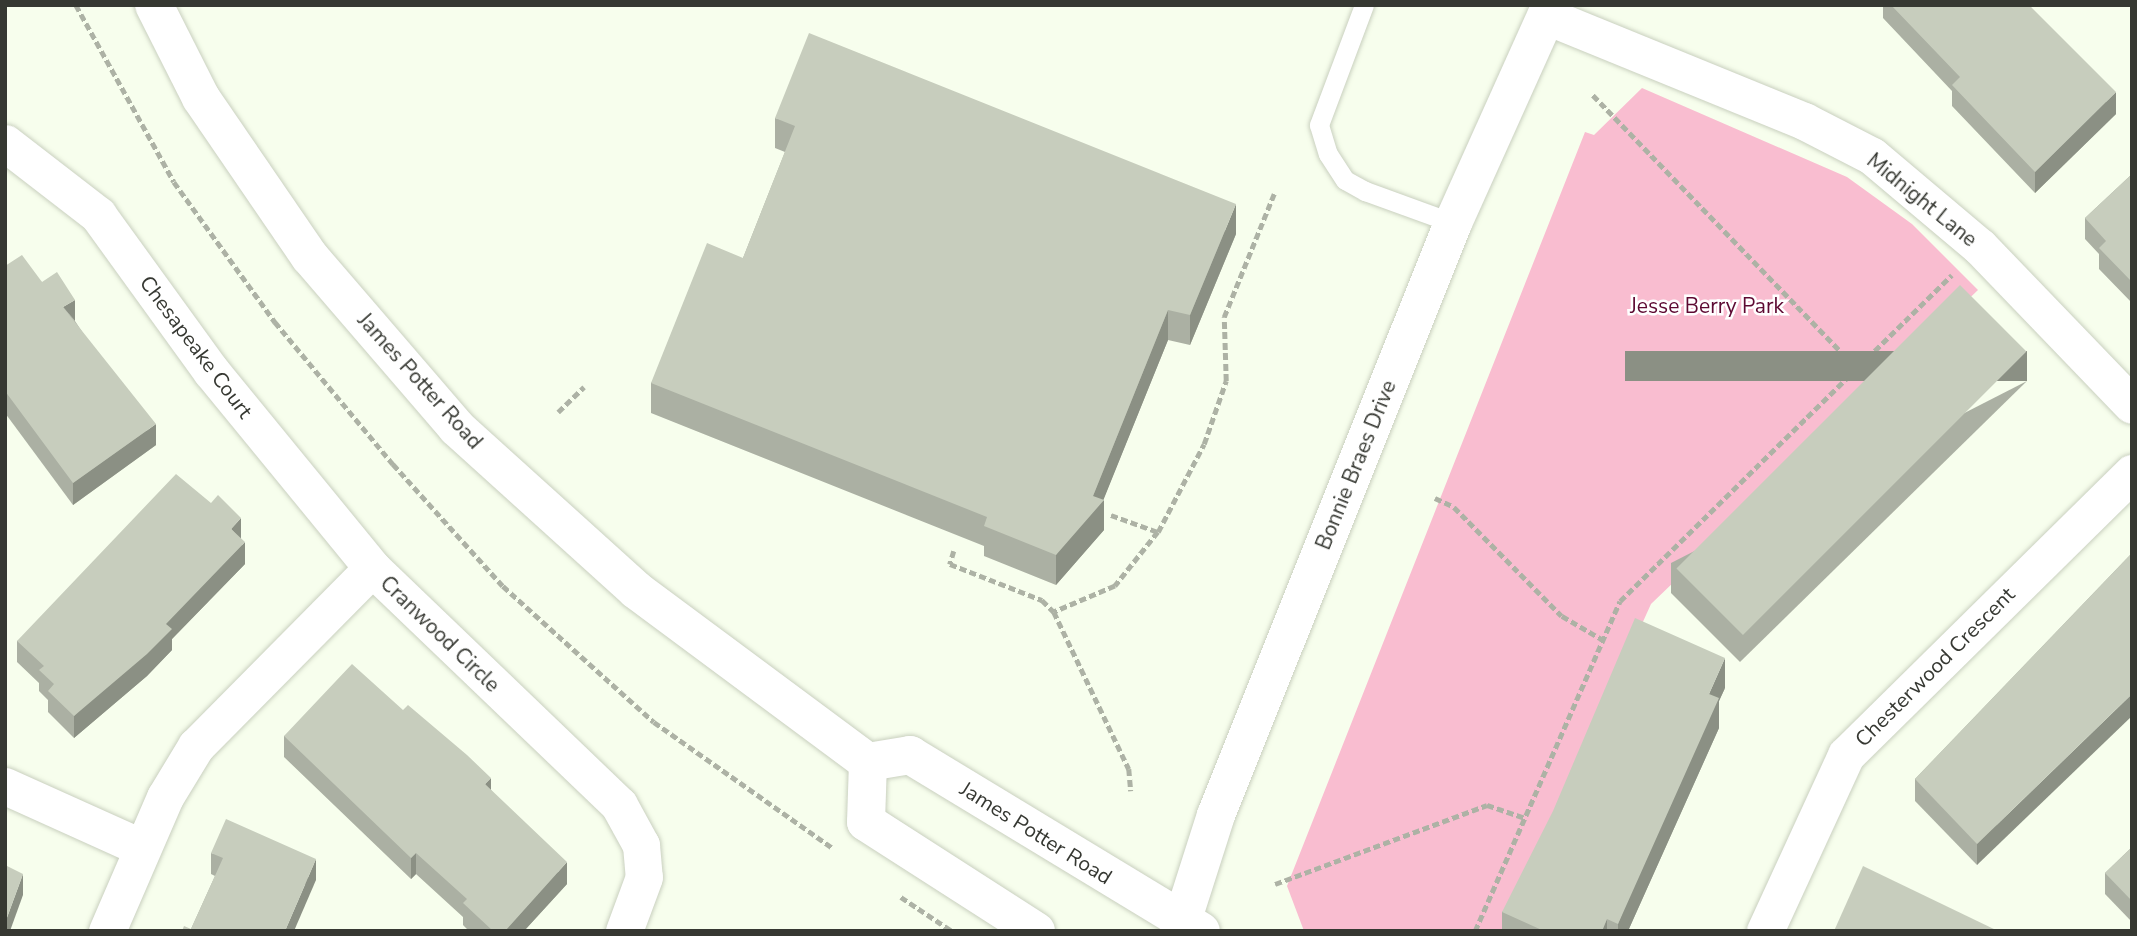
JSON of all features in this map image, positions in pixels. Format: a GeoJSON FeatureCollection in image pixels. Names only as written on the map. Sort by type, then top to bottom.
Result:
{"type":"FeatureCollection","features":[{"type":"Feature","properties":{"kind":"main road","name":"James Potter Road"},"geometry":{"type":"LineString","coordinates":[[154,5],[201,98],[310,257],[457,428],[636,590],[868,762],[910,755],[1187,927]]}},
{"type":"Feature","properties":{"kind":"main road","name":"Bonnie Braes Drive"},"geometry":{"type":"LineString","coordinates":[[1187,927],[1216,815],[1452,223],[1549,11]]}},
{"type":"Feature","properties":{"kind":"main road"},"geometry":{"type":"LineString","coordinates":[[868,762],[866,822],[1036,931]]}},
{"type":"Feature","properties":{"kind":"street","name":"Midnight Lane"},"geometry":{"type":"LineString","coordinates":[[1549,11],[1872,156],[1980,247],[2132,405]]}},
{"type":"Feature","properties":{"kind":"street","name":"Chesapeake Court"},"geometry":{"type":"LineString","coordinates":[[5,143],[97,215],[211,371],[372,568]]}},
{"type":"Feature","properties":{"kind":"street","name":"Chesterwood Crescent"},"geometry":{"type":"LineString","coordinates":[[1765,931],[1846,755],[2132,473]]}},
{"type":"Feature","properties":{"kind":"street","name":"Cranwood Circle"},"geometry":{"type":"LineString","coordinates":[[107,931],[142,848],[197,746],[372,568],[620,805],[640,845],[644,877],[624,931]]}},
{"type":"Feature","properties":{"kind":"street"},"geometry":{"type":"LineString","coordinates":[[5,786],[142,848]]}},
{"type":"Feature","properties":{"kind":"lane"},"geometry":{"type":"LineString","coordinates":[[1364,5],[1319,125],[1328,154],[1345,180],[1365,191],[1452,223]]}},
{"type":"Feature","properties":{"kind":"path"},"geometry":{"type":"LineString","coordinates":[[76,5],[174,182],[275,322],[411,485],[503,586],[654,722],[845,857]]}},
{"type":"Feature","properties":{"kind":"path"},"geometry":{"type":"LineString","coordinates":[[1593,95],[1858,369]]}},
{"type":"Feature","properties":{"kind":"path"},"geometry":{"type":"LineString","coordinates":[[1054,612],[1115,586],[1158,533],[1204,444],[1226,381],[1224,317],[1274,194]]}},
{"type":"Feature","properties":{"kind":"path"},"geometry":{"type":"LineString","coordinates":[[1475,931],[1620,601],[1953,274]]}},
{"type":"Feature","properties":{"kind":"path"},"geometry":{"type":"LineString","coordinates":[[558,412],[584,387]]}},
{"type":"Feature","properties":{"kind":"path"},"geometry":{"type":"LineString","coordinates":[[1435,498],[1454,507],[1562,616],[1603,640]]}},
{"type":"Feature","properties":{"kind":"path"},"geometry":{"type":"LineString","coordinates":[[1111,515],[1158,533]]}},
{"type":"Feature","properties":{"kind":"path"},"geometry":{"type":"LineString","coordinates":[[954,551],[950,564],[1042,600],[1054,612],[1129,769],[1130,792]]}},
{"type":"Feature","properties":{"kind":"path"},"geometry":{"type":"LineString","coordinates":[[1275,884],[1486,805],[1525,818]]}},
{"type":"Feature","properties":{"kind":"path"},"geometry":{"type":"LineString","coordinates":[[889,889],[952,931]]}},
{"type":"Feature","properties":{"kind":"green space","name":"Jesse Berry Park"},"geometry":{"type":"Polygon","coordinates":[[[1642,88],[1847,177],[1912,224],[1978,290],[1651,604],[1503,931],[1304,931],[1287,886],[1585,132],[1594,135],[1642,88]]]}},
{"type":"Feature","properties":{"kind":"building"},"geometry":{"type":"Polygon","coordinates":[[[1891,5],[2029,5],[2116,92],[2035,172],[1952,85],[1960,77],[1891,5]]]}},
{"type":"Feature","properties":{"kind":"building"},"geometry":{"type":"Polygon","coordinates":[[[809,33],[1236,204],[1190,315],[1168,310],[1093,496],[1104,500],[1056,555],[984,526],[987,517],[651,383],[707,243],[743,258],[795,126],[775,118],[809,33]]]}},
{"type":"Feature","properties":{"kind":"building"},"geometry":{"type":"Polygon","coordinates":[[[2132,174],[2132,282],[2099,248],[2106,241],[2085,218],[2132,174]]]}},
{"type":"Feature","properties":{"kind":"building"},"geometry":{"type":"Polygon","coordinates":[[[22,255],[42,282],[57,272],[75,300],[63,307],[156,424],[73,483],[5,391],[5,266],[22,255]]]}},
{"type":"Feature","properties":{"kind":"building"},"geometry":{"type":"Polygon","coordinates":[[[1960,285],[2026,351],[1743,635],[1676,569],[1960,285]]]}},
{"type":"Feature","properties":{"kind":"building"},"geometry":{"type":"Polygon","coordinates":[[[176,474],[211,503],[218,495],[241,518],[231,529],[245,542],[166,624],[172,629],[74,716],[48,691],[54,684],[39,670],[44,666],[17,641],[176,474]]]}},
{"type":"Feature","properties":{"kind":"building"},"geometry":{"type":"Polygon","coordinates":[[[2132,553],[2132,694],[1977,844],[1915,779],[2132,553]]]}},
{"type":"Feature","properties":{"kind":"building"},"geometry":{"type":"Polygon","coordinates":[[[1635,618],[1725,658],[1709,694],[1719,698],[1618,924],[1607,919],[1602,931],[1544,931],[1502,912],[1553,811],[1635,618]]]}},
{"type":"Feature","properties":{"kind":"building"},"geometry":{"type":"Polygon","coordinates":[[[352,664],[403,710],[408,705],[467,755],[491,778],[485,784],[567,862],[505,931],[493,931],[463,903],[467,899],[416,853],[411,858],[284,736],[352,664]]]}},
{"type":"Feature","properties":{"kind":"building"},"geometry":{"type":"Polygon","coordinates":[[[226,819],[316,859],[285,931],[182,931],[184,926],[191,929],[223,858],[211,853],[226,819]]]}},
{"type":"Feature","properties":{"kind":"building"},"geometry":{"type":"Polygon","coordinates":[[[2132,847],[2132,901],[2105,873],[2132,847]]]}},
{"type":"Feature","properties":{"kind":"building"},"geometry":{"type":"Polygon","coordinates":[[[5,865],[23,874],[5,923],[5,865]]]}},
{"type":"Feature","properties":{"kind":"building"},"geometry":{"type":"Polygon","coordinates":[[[1863,866],[1998,931],[1834,931],[1863,866]]]}}]}
